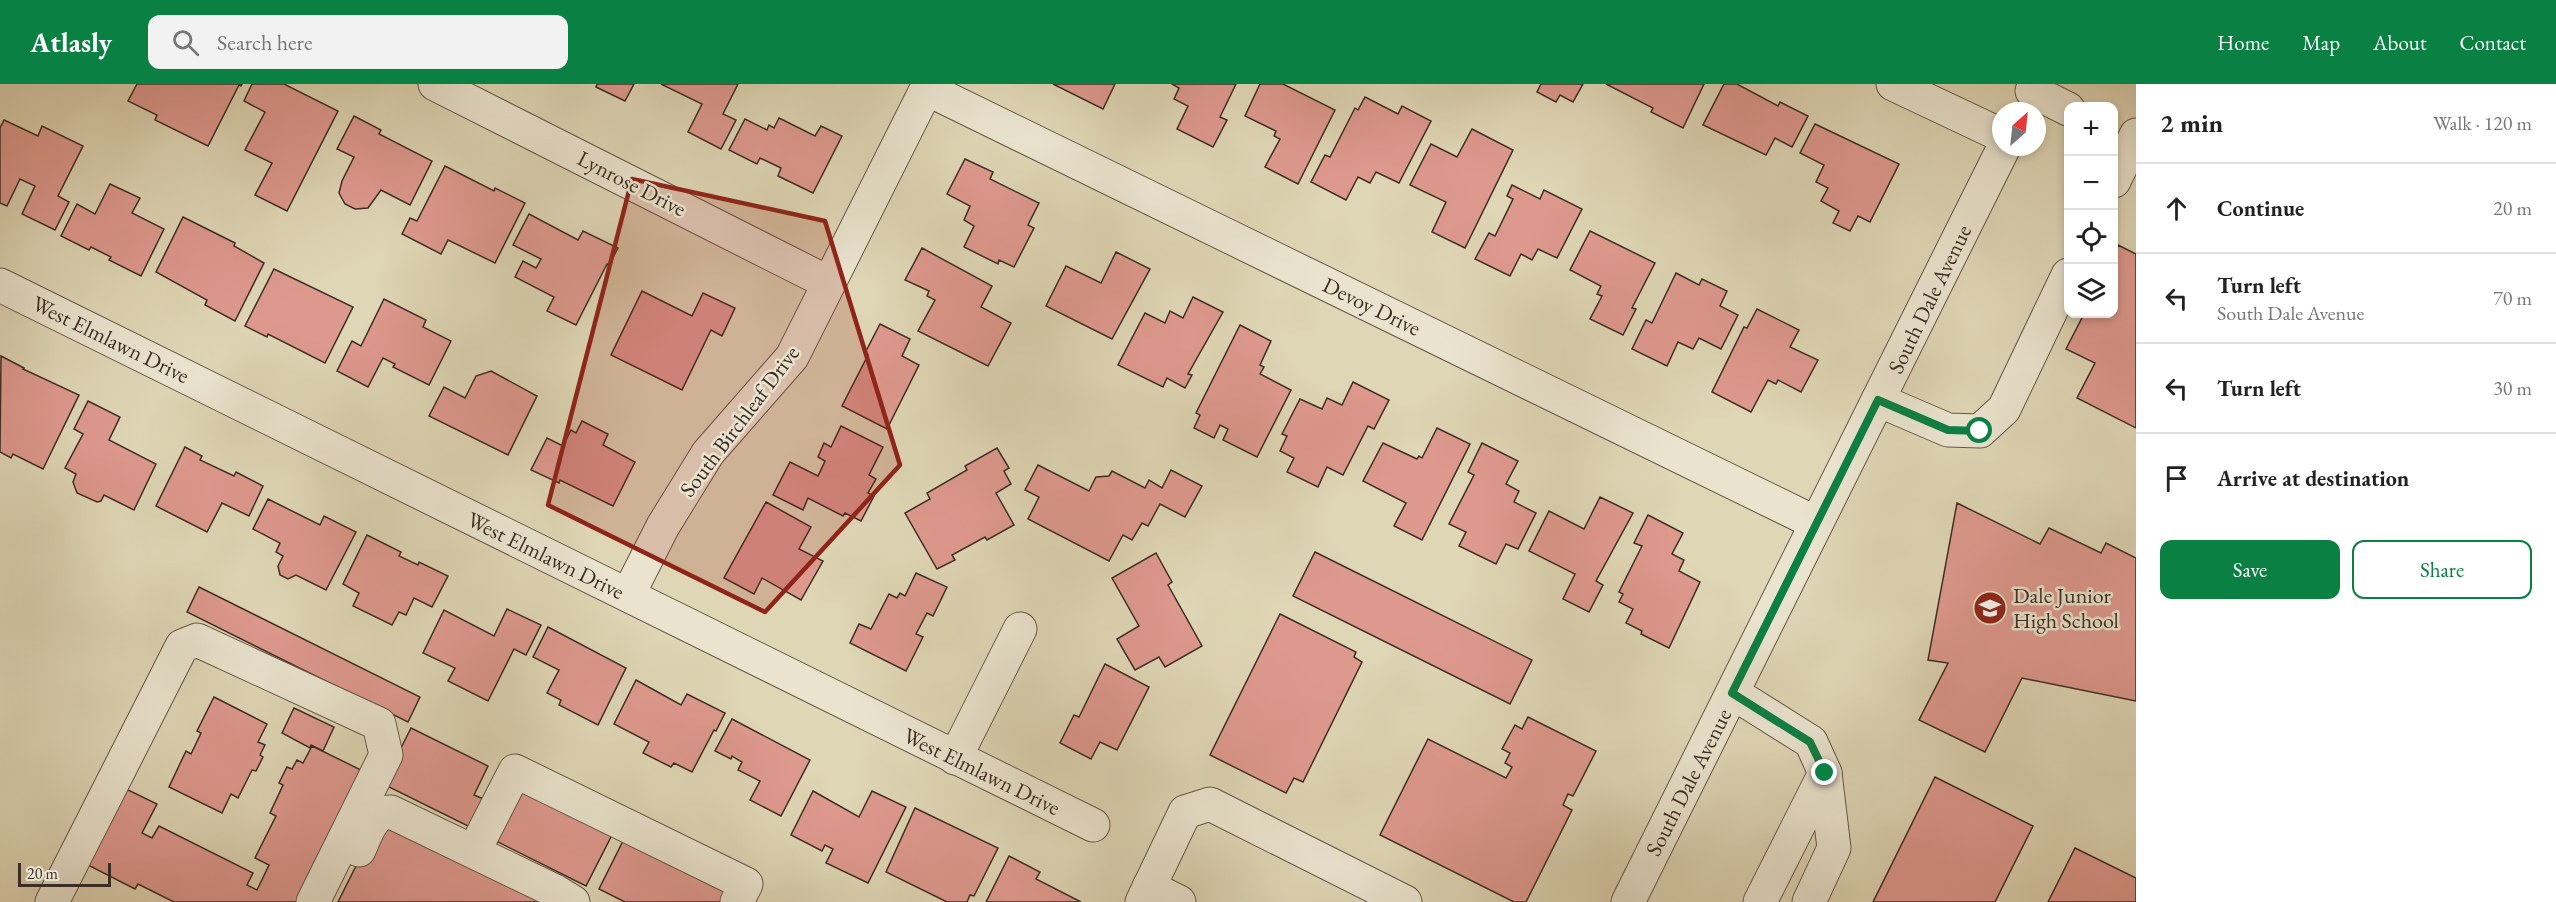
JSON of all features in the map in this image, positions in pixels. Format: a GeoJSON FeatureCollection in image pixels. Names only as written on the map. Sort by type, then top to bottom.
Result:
{"type":"FeatureCollection","features":[{"type":"Feature","properties":{"kind":"street","name":"Lynrose Drive"},"geometry":{"type":"LineString","coordinates":[[435,84],[829,282]]}},
{"type":"Feature","properties":{"kind":"street"},"geometry":{"type":"LineString","coordinates":[[1893,84],[1992,131]]}},
{"type":"Feature","properties":{"kind":"street","name":"South Birchleaf Drive"},"geometry":{"type":"LineString","coordinates":[[628,595],[663,526],[708,453],[792,357],[928,87]]}},
{"type":"Feature","properties":{"kind":"street","name":"Devoy Drive"},"geometry":{"type":"LineString","coordinates":[[928,87],[1816,523]]}},
{"type":"Feature","properties":{"kind":"street"},"geometry":{"type":"LineString","coordinates":[[2030,95],[2064,107]]}},
{"type":"Feature","properties":{"kind":"street"},"geometry":{"type":"LineString","coordinates":[[2118,170],[2130,136]]}},
{"type":"Feature","properties":{"kind":"street","name":"South Dale Avenue"},"geometry":{"type":"LineString","coordinates":[[1628,902],[2000,156]]}},
{"type":"Feature","properties":{"kind":"street"},"geometry":{"type":"LineString","coordinates":[[1878,400],[1948,430],[1980,431],[2004,409],[2064,283]]}},
{"type":"Feature","properties":{"kind":"street","name":"West Elmlawn Drive"},"geometry":{"type":"LineString","coordinates":[[0,285],[1093,825]]}},
{"type":"Feature","properties":{"kind":"street"},"geometry":{"type":"LineString","coordinates":[[955,758],[1020,629]]}},
{"type":"Feature","properties":{"kind":"street"},"geometry":{"type":"LineString","coordinates":[[52,902],[182,646],[197,640],[379,724],[386,755],[313,902]]}},
{"type":"Feature","properties":{"kind":"street"},"geometry":{"type":"LineString","coordinates":[[1732,693],[1810,742],[1825,773],[1834,848],[1809,902]]}},
{"type":"Feature","properties":{"kind":"street"},"geometry":{"type":"LineString","coordinates":[[474,851],[515,771],[747,884],[737,902]]}},
{"type":"Feature","properties":{"kind":"street"},"geometry":{"type":"LineString","coordinates":[[1760,902],[1825,773]]}},
{"type":"Feature","properties":{"kind":"street"},"geometry":{"type":"LineString","coordinates":[[1179,902],[1145,895],[1185,812],[1210,804],[1405,902]]}},
{"type":"Feature","properties":{"kind":"street"},"geometry":{"type":"LineString","coordinates":[[333,902],[371,825],[378,816],[385,812],[400,815],[573,902]]}},
{"type":"Feature","properties":{"kind":"highlighted area"},"geometry":{"type":"Polygon","coordinates":[[[632,179],[825,221],[900,465],[765,612],[548,505],[632,179]]]}},
{"type":"Feature","properties":{"kind":"building"},"geometry":{"type":"Polygon","coordinates":[[[137,84],[242,84],[239,85],[208,146],[155,120],[157,115],[128,101],[137,84]]]}},
{"type":"Feature","properties":{"kind":"building"},"geometry":{"type":"Polygon","coordinates":[[[252,84],[284,84],[338,111],[287,211],[255,195],[272,163],[245,150],[265,112],[244,101],[252,84]]]}},
{"type":"Feature","properties":{"kind":"building"},"geometry":{"type":"Polygon","coordinates":[[[597,84],[634,84],[625,101],[596,87],[597,84]]]}},
{"type":"Feature","properties":{"kind":"building"},"geometry":{"type":"Polygon","coordinates":[[[661,84],[738,84],[723,114],[736,120],[721,149],[688,132],[702,104],[661,84]]]}},
{"type":"Feature","properties":{"kind":"building"},"geometry":{"type":"Polygon","coordinates":[[[1053,84],[1115,84],[1103,109],[1053,84]]]}},
{"type":"Feature","properties":{"kind":"building"},"geometry":{"type":"Polygon","coordinates":[[[1172,84],[1236,84],[1220,117],[1227,120],[1213,147],[1177,129],[1188,106],[1174,99],[1179,88],[1172,84]]]}},
{"type":"Feature","properties":{"kind":"building"},"geometry":{"type":"Polygon","coordinates":[[[1260,84],[1283,84],[1335,110],[1298,184],[1265,167],[1280,139],[1274,136],[1276,131],[1245,116],[1260,84]]]}},
{"type":"Feature","properties":{"kind":"building"},"geometry":{"type":"Polygon","coordinates":[[[1541,84],[1583,84],[1573,102],[1560,95],[1556,102],[1537,92],[1541,84]]]}},
{"type":"Feature","properties":{"kind":"building"},"geometry":{"type":"Polygon","coordinates":[[[1606,84],[1704,84],[1683,128],[1651,112],[1653,108],[1606,84]]]}},
{"type":"Feature","properties":{"kind":"building"},"geometry":{"type":"Polygon","coordinates":[[[1724,84],[1737,84],[1778,106],[1780,102],[1808,116],[1792,147],[1775,138],[1766,155],[1703,125],[1724,84]]]}},
{"type":"Feature","properties":{"kind":"building"},"geometry":{"type":"Polygon","coordinates":[[[1365,97],[1398,114],[1402,106],[1431,121],[1399,183],[1376,172],[1370,183],[1358,177],[1346,200],[1311,182],[1325,155],[1330,157],[1355,108],[1358,110],[1365,97]]]}},
{"type":"Feature","properties":{"kind":"building"},"geometry":{"type":"Polygon","coordinates":[[[354,116],[381,130],[379,134],[432,161],[410,205],[381,190],[368,208],[355,209],[345,204],[339,193],[342,181],[354,157],[337,149],[354,116]]]}},
{"type":"Feature","properties":{"kind":"building"},"geometry":{"type":"Polygon","coordinates":[[[779,118],[815,136],[821,126],[842,136],[813,193],[778,176],[781,168],[760,158],[757,164],[729,150],[745,119],[767,130],[769,125],[774,128],[779,118]]]}},
{"type":"Feature","properties":{"kind":"building"},"geometry":{"type":"Polygon","coordinates":[[[4,120],[38,136],[42,126],[83,146],[58,196],[69,202],[55,230],[22,214],[35,186],[20,179],[7,206],[0,203],[0,128],[4,120]]]}},
{"type":"Feature","properties":{"kind":"building"},"geometry":{"type":"Polygon","coordinates":[[[1815,124],[1899,164],[1870,222],[1858,216],[1850,231],[1833,223],[1839,211],[1821,201],[1828,188],[1816,182],[1824,165],[1800,153],[1815,124]]]}},
{"type":"Feature","properties":{"kind":"building"},"geometry":{"type":"Polygon","coordinates":[[[1472,129],[1513,150],[1465,248],[1432,232],[1446,202],[1410,185],[1431,144],[1457,157],[1472,129]]]}},
{"type":"Feature","properties":{"kind":"building"},"geometry":{"type":"Polygon","coordinates":[[[965,159],[993,172],[990,179],[1039,203],[1028,225],[1034,228],[1014,267],[999,260],[998,264],[964,247],[974,226],[964,220],[970,206],[947,194],[965,159]]]}},
{"type":"Feature","properties":{"kind":"building"},"geometry":{"type":"Polygon","coordinates":[[[445,166],[494,191],[495,188],[525,203],[495,263],[448,240],[441,254],[402,234],[410,218],[417,221],[445,166]]]}},
{"type":"Feature","properties":{"kind":"building"},"geometry":{"type":"Polygon","coordinates":[[[110,184],[140,198],[132,213],[164,229],[141,276],[109,260],[111,257],[91,247],[89,250],[61,236],[77,204],[95,214],[110,184]]]}},
{"type":"Feature","properties":{"kind":"building"},"geometry":{"type":"Polygon","coordinates":[[[1512,185],[1540,199],[1544,190],[1582,209],[1557,258],[1538,249],[1532,260],[1521,254],[1510,276],[1475,259],[1489,233],[1495,236],[1513,199],[1507,196],[1512,185]]]}},
{"type":"Feature","properties":{"kind":"building"},"geometry":{"type":"Polygon","coordinates":[[[529,214],[578,240],[583,231],[618,248],[609,265],[607,264],[576,325],[547,311],[554,297],[515,277],[523,261],[536,268],[541,259],[513,245],[529,214]]]}},
{"type":"Feature","properties":{"kind":"building"},"geometry":{"type":"Polygon","coordinates":[[[183,217],[235,243],[234,246],[264,263],[235,321],[205,305],[207,300],[156,272],[183,217]]]}},
{"type":"Feature","properties":{"kind":"building"},"geometry":{"type":"Polygon","coordinates":[[[1590,231],[1655,263],[1632,308],[1636,309],[1623,335],[1590,319],[1602,296],[1597,294],[1601,286],[1570,270],[1590,231]]]}},
{"type":"Feature","properties":{"kind":"building"},"geometry":{"type":"Polygon","coordinates":[[[2118,245],[2136,254],[2136,428],[2077,398],[2095,363],[2066,349],[2082,318],[2118,318],[2118,245]]]}},
{"type":"Feature","properties":{"kind":"building"},"geometry":{"type":"Polygon","coordinates":[[[922,248],[992,286],[981,307],[1011,323],[988,366],[918,331],[935,300],[927,296],[929,291],[905,280],[922,248]]]}},
{"type":"Feature","properties":{"kind":"building"},"geometry":{"type":"Polygon","coordinates":[[[1116,252],[1150,269],[1112,339],[1046,306],[1066,266],[1101,283],[1116,252]]]}},
{"type":"Feature","properties":{"kind":"building"},"geometry":{"type":"Polygon","coordinates":[[[274,269],[353,307],[325,363],[268,334],[267,337],[245,326],[274,269]]]}},
{"type":"Feature","properties":{"kind":"building"},"geometry":{"type":"Polygon","coordinates":[[[1676,273],[1699,285],[1702,279],[1727,291],[1720,306],[1738,315],[1721,349],[1699,338],[1693,349],[1678,342],[1667,366],[1632,349],[1646,320],[1652,323],[1676,273]]]}},
{"type":"Feature","properties":{"kind":"building"},"geometry":{"type":"Polygon","coordinates":[[[642,291],[692,316],[703,293],[735,308],[722,336],[711,330],[682,390],[611,355],[642,291]]]}},
{"type":"Feature","properties":{"kind":"building"},"geometry":{"type":"Polygon","coordinates":[[[1193,297],[1223,312],[1188,374],[1192,375],[1185,388],[1167,378],[1163,387],[1118,365],[1145,313],[1165,323],[1170,311],[1183,318],[1193,297]]]}},
{"type":"Feature","properties":{"kind":"building"},"geometry":{"type":"Polygon","coordinates":[[[384,299],[426,320],[423,327],[451,341],[429,385],[393,367],[395,364],[383,358],[368,387],[337,371],[352,341],[361,346],[384,299]]]}},
{"type":"Feature","properties":{"kind":"building"},"geometry":{"type":"Polygon","coordinates":[[[1757,309],[1799,330],[1790,347],[1818,360],[1801,392],[1778,380],[1776,384],[1768,380],[1751,412],[1712,392],[1744,327],[1747,328],[1757,309]]]}},
{"type":"Feature","properties":{"kind":"building"},"geometry":{"type":"Polygon","coordinates":[[[880,324],[910,339],[902,356],[919,365],[887,429],[842,406],[868,355],[865,353],[880,324]]]}},
{"type":"Feature","properties":{"kind":"building"},"geometry":{"type":"Polygon","coordinates":[[[1240,325],[1271,341],[1260,365],[1264,367],[1260,374],[1291,390],[1257,457],[1223,440],[1228,429],[1220,425],[1214,438],[1194,428],[1200,415],[1196,413],[1240,325]]]}},
{"type":"Feature","properties":{"kind":"building"},"geometry":{"type":"Polygon","coordinates":[[[1,356],[79,395],[43,469],[13,454],[11,458],[0,452],[1,356]]]}},
{"type":"Feature","properties":{"kind":"building"},"geometry":{"type":"Polygon","coordinates":[[[491,371],[537,396],[508,455],[429,416],[444,387],[465,398],[476,376],[491,371]]]}},
{"type":"Feature","properties":{"kind":"building"},"geometry":{"type":"Polygon","coordinates":[[[1353,382],[1389,400],[1374,429],[1368,426],[1343,475],[1327,467],[1318,487],[1287,472],[1294,458],[1280,451],[1287,436],[1282,434],[1300,399],[1322,409],[1327,398],[1342,405],[1353,382]]]}},
{"type":"Feature","properties":{"kind":"building"},"geometry":{"type":"Polygon","coordinates":[[[88,401],[120,417],[109,440],[156,464],[134,510],[104,495],[101,501],[97,502],[77,493],[73,482],[76,474],[65,468],[83,434],[74,429],[88,401]]]}},
{"type":"Feature","properties":{"kind":"building"},"geometry":{"type":"Polygon","coordinates":[[[582,421],[608,434],[603,445],[635,462],[613,506],[560,480],[559,483],[531,470],[547,438],[563,446],[571,430],[576,433],[582,421]]]}},
{"type":"Feature","properties":{"kind":"building"},"geometry":{"type":"Polygon","coordinates":[[[841,426],[883,447],[869,475],[876,479],[868,493],[874,496],[861,521],[845,513],[843,516],[808,498],[803,510],[773,495],[790,462],[818,476],[825,461],[818,457],[824,443],[831,447],[841,426]]]}},
{"type":"Feature","properties":{"kind":"building"},"geometry":{"type":"Polygon","coordinates":[[[1437,428],[1470,444],[1422,540],[1394,526],[1406,503],[1363,481],[1383,443],[1417,459],[1419,456],[1422,458],[1437,428]]]}},
{"type":"Feature","properties":{"kind":"building"},"geometry":{"type":"Polygon","coordinates":[[[1482,443],[1518,461],[1506,484],[1519,491],[1514,502],[1536,513],[1518,549],[1506,544],[1496,564],[1459,546],[1466,532],[1449,524],[1474,475],[1468,472],[1482,443]]]}},
{"type":"Feature","properties":{"kind":"building"},"geometry":{"type":"Polygon","coordinates":[[[185,447],[202,456],[200,460],[234,476],[236,472],[263,486],[249,516],[222,503],[207,532],[156,506],[185,447]]]}},
{"type":"Feature","properties":{"kind":"building"},"geometry":{"type":"Polygon","coordinates":[[[997,448],[1009,468],[1004,471],[1011,484],[996,493],[1014,525],[987,540],[985,537],[952,555],[955,560],[937,569],[905,513],[930,499],[927,493],[967,470],[965,466],[997,448]]]}},
{"type":"Feature","properties":{"kind":"building"},"geometry":{"type":"Polygon","coordinates":[[[1038,465],[1089,491],[1096,477],[1109,476],[1112,471],[1145,488],[1149,480],[1162,488],[1171,470],[1202,486],[1185,517],[1160,504],[1148,526],[1142,523],[1132,540],[1123,535],[1109,561],[1028,519],[1039,497],[1025,490],[1038,465]]]}},
{"type":"Feature","properties":{"kind":"building"},"geometry":{"type":"Polygon","coordinates":[[[1600,497],[1633,513],[1596,581],[1603,585],[1589,612],[1563,599],[1575,574],[1529,551],[1549,511],[1584,529],[1600,497]]]}},
{"type":"Feature","properties":{"kind":"building"},"geometry":{"type":"Polygon","coordinates":[[[268,499],[320,525],[324,516],[356,532],[326,590],[296,575],[288,579],[280,575],[278,566],[283,556],[276,552],[280,543],[253,529],[268,499]]]}},
{"type":"Feature","properties":{"kind":"building"},"geometry":{"type":"Polygon","coordinates":[[[766,502],[811,527],[799,549],[823,561],[801,600],[762,578],[754,594],[724,578],[766,502]]]}},
{"type":"Feature","properties":{"kind":"building"},"geometry":{"type":"Polygon","coordinates":[[[1957,503],[2040,544],[2049,528],[2101,553],[2106,543],[2136,558],[2136,701],[2022,678],[1985,752],[1919,720],[1948,663],[1928,660],[1957,503]]]}},
{"type":"Feature","properties":{"kind":"building"},"geometry":{"type":"Polygon","coordinates":[[[1648,515],[1683,533],[1672,554],[1684,560],[1679,571],[1700,582],[1669,648],[1641,634],[1642,631],[1626,623],[1633,609],[1619,602],[1623,594],[1619,592],[1642,546],[1634,543],[1648,515]]]}},
{"type":"Feature","properties":{"kind":"building"},"geometry":{"type":"Polygon","coordinates":[[[367,535],[401,552],[399,556],[418,565],[419,562],[448,576],[432,607],[414,598],[406,615],[399,612],[392,625],[353,606],[359,593],[343,584],[367,535]]]}},
{"type":"Feature","properties":{"kind":"building"},"geometry":{"type":"Polygon","coordinates":[[[1315,552],[1532,660],[1510,704],[1293,596],[1315,552]]]}},
{"type":"Feature","properties":{"kind":"building"},"geometry":{"type":"Polygon","coordinates":[[[1156,553],[1172,582],[1168,585],[1202,646],[1165,667],[1159,657],[1135,670],[1117,639],[1139,626],[1112,578],[1156,553]]]}},
{"type":"Feature","properties":{"kind":"building"},"geometry":{"type":"Polygon","coordinates":[[[916,573],[947,587],[933,616],[927,613],[916,634],[923,637],[906,671],[850,643],[859,624],[871,629],[889,594],[897,598],[900,593],[905,596],[916,573]]]}},
{"type":"Feature","properties":{"kind":"building"},"geometry":{"type":"Polygon","coordinates":[[[199,587],[420,697],[408,722],[187,612],[199,587]]]}},
{"type":"Feature","properties":{"kind":"building"},"geometry":{"type":"Polygon","coordinates":[[[507,609],[541,625],[526,655],[514,649],[488,701],[448,681],[455,668],[423,653],[444,610],[494,636],[507,609]]]}},
{"type":"Feature","properties":{"kind":"building"},"geometry":{"type":"Polygon","coordinates":[[[1280,614],[1356,652],[1354,657],[1362,662],[1303,782],[1294,778],[1286,793],[1210,755],[1280,614]]]}},
{"type":"Feature","properties":{"kind":"building"},"geometry":{"type":"Polygon","coordinates":[[[548,627],[626,668],[598,725],[559,705],[561,700],[547,693],[559,670],[533,657],[548,627]]]}},
{"type":"Feature","properties":{"kind":"building"},"geometry":{"type":"Polygon","coordinates":[[[1105,664],[1149,687],[1117,750],[1100,742],[1091,759],[1060,743],[1074,715],[1079,717],[1105,664]]]}},
{"type":"Feature","properties":{"kind":"building"},"geometry":{"type":"Polygon","coordinates":[[[636,680],[681,705],[687,694],[725,713],[692,772],[674,763],[671,767],[643,753],[649,742],[614,724],[636,680]]]}},
{"type":"Feature","properties":{"kind":"building"},"geometry":{"type":"Polygon","coordinates":[[[214,697],[267,724],[258,742],[265,745],[260,755],[263,757],[256,771],[252,770],[238,798],[231,794],[222,813],[169,787],[186,751],[191,754],[201,733],[197,731],[214,697]]]}},
{"type":"Feature","properties":{"kind":"building"},"geometry":{"type":"Polygon","coordinates":[[[294,708],[334,727],[323,751],[311,745],[310,748],[282,733],[294,708]]]}},
{"type":"Feature","properties":{"kind":"building"},"geometry":{"type":"Polygon","coordinates":[[[1528,717],[1596,751],[1573,796],[1568,794],[1563,805],[1572,810],[1526,902],[1514,902],[1380,835],[1428,739],[1506,778],[1512,767],[1505,763],[1510,753],[1502,749],[1515,725],[1522,729],[1528,717]]]}},
{"type":"Feature","properties":{"kind":"building"},"geometry":{"type":"Polygon","coordinates":[[[732,719],[810,760],[781,816],[750,800],[760,781],[738,770],[742,762],[715,751],[732,719]]]}},
{"type":"Feature","properties":{"kind":"building"},"geometry":{"type":"Polygon","coordinates":[[[411,728],[488,766],[474,795],[486,800],[472,828],[383,784],[411,728]]]}},
{"type":"Feature","properties":{"kind":"building"},"geometry":{"type":"Polygon","coordinates":[[[312,746],[365,772],[298,902],[174,902],[138,884],[135,889],[80,861],[118,785],[157,804],[142,833],[152,838],[159,826],[253,873],[247,885],[257,890],[269,865],[255,858],[276,816],[270,813],[283,785],[279,783],[287,767],[292,769],[297,760],[303,763],[312,746]]]}},
{"type":"Feature","properties":{"kind":"building"},"geometry":{"type":"Polygon","coordinates":[[[1935,777],[2033,826],[1995,902],[1873,902],[1935,777]]]}},
{"type":"Feature","properties":{"kind":"building"},"geometry":{"type":"Polygon","coordinates":[[[525,784],[615,829],[586,886],[496,841],[525,784]]]}},
{"type":"Feature","properties":{"kind":"building"},"geometry":{"type":"Polygon","coordinates":[[[813,791],[859,817],[872,791],[906,807],[868,883],[826,863],[833,849],[825,845],[822,851],[791,835],[813,791]]]}},
{"type":"Feature","properties":{"kind":"building"},"geometry":{"type":"Polygon","coordinates":[[[915,808],[998,848],[974,896],[970,895],[967,902],[947,902],[886,872],[915,808]]]}},
{"type":"Feature","properties":{"kind":"building"},"geometry":{"type":"Polygon","coordinates":[[[381,816],[552,902],[338,902],[381,816]]]}},
{"type":"Feature","properties":{"kind":"building"},"geometry":{"type":"Polygon","coordinates":[[[626,835],[732,888],[725,902],[625,902],[599,889],[626,835]]]}},
{"type":"Feature","properties":{"kind":"building"},"geometry":{"type":"Polygon","coordinates":[[[2075,848],[2136,878],[2136,902],[2048,902],[2075,848]]]}},
{"type":"Feature","properties":{"kind":"building"},"geometry":{"type":"Polygon","coordinates":[[[1009,856],[1040,872],[1036,879],[1081,902],[986,902],[1009,856]]]}},
{"type":"Feature","properties":{"kind":"place","name":"Dale Junior High School"},"geometry":{"type":"Point","coordinates":[1990,608]}},
{"type":"Feature","properties":{"kind":"route"},"geometry":{"type":"LineString","coordinates":[[1825,773],[1810,742],[1732,693],[1878,400],[1948,430],[1980,431]]}}]}
